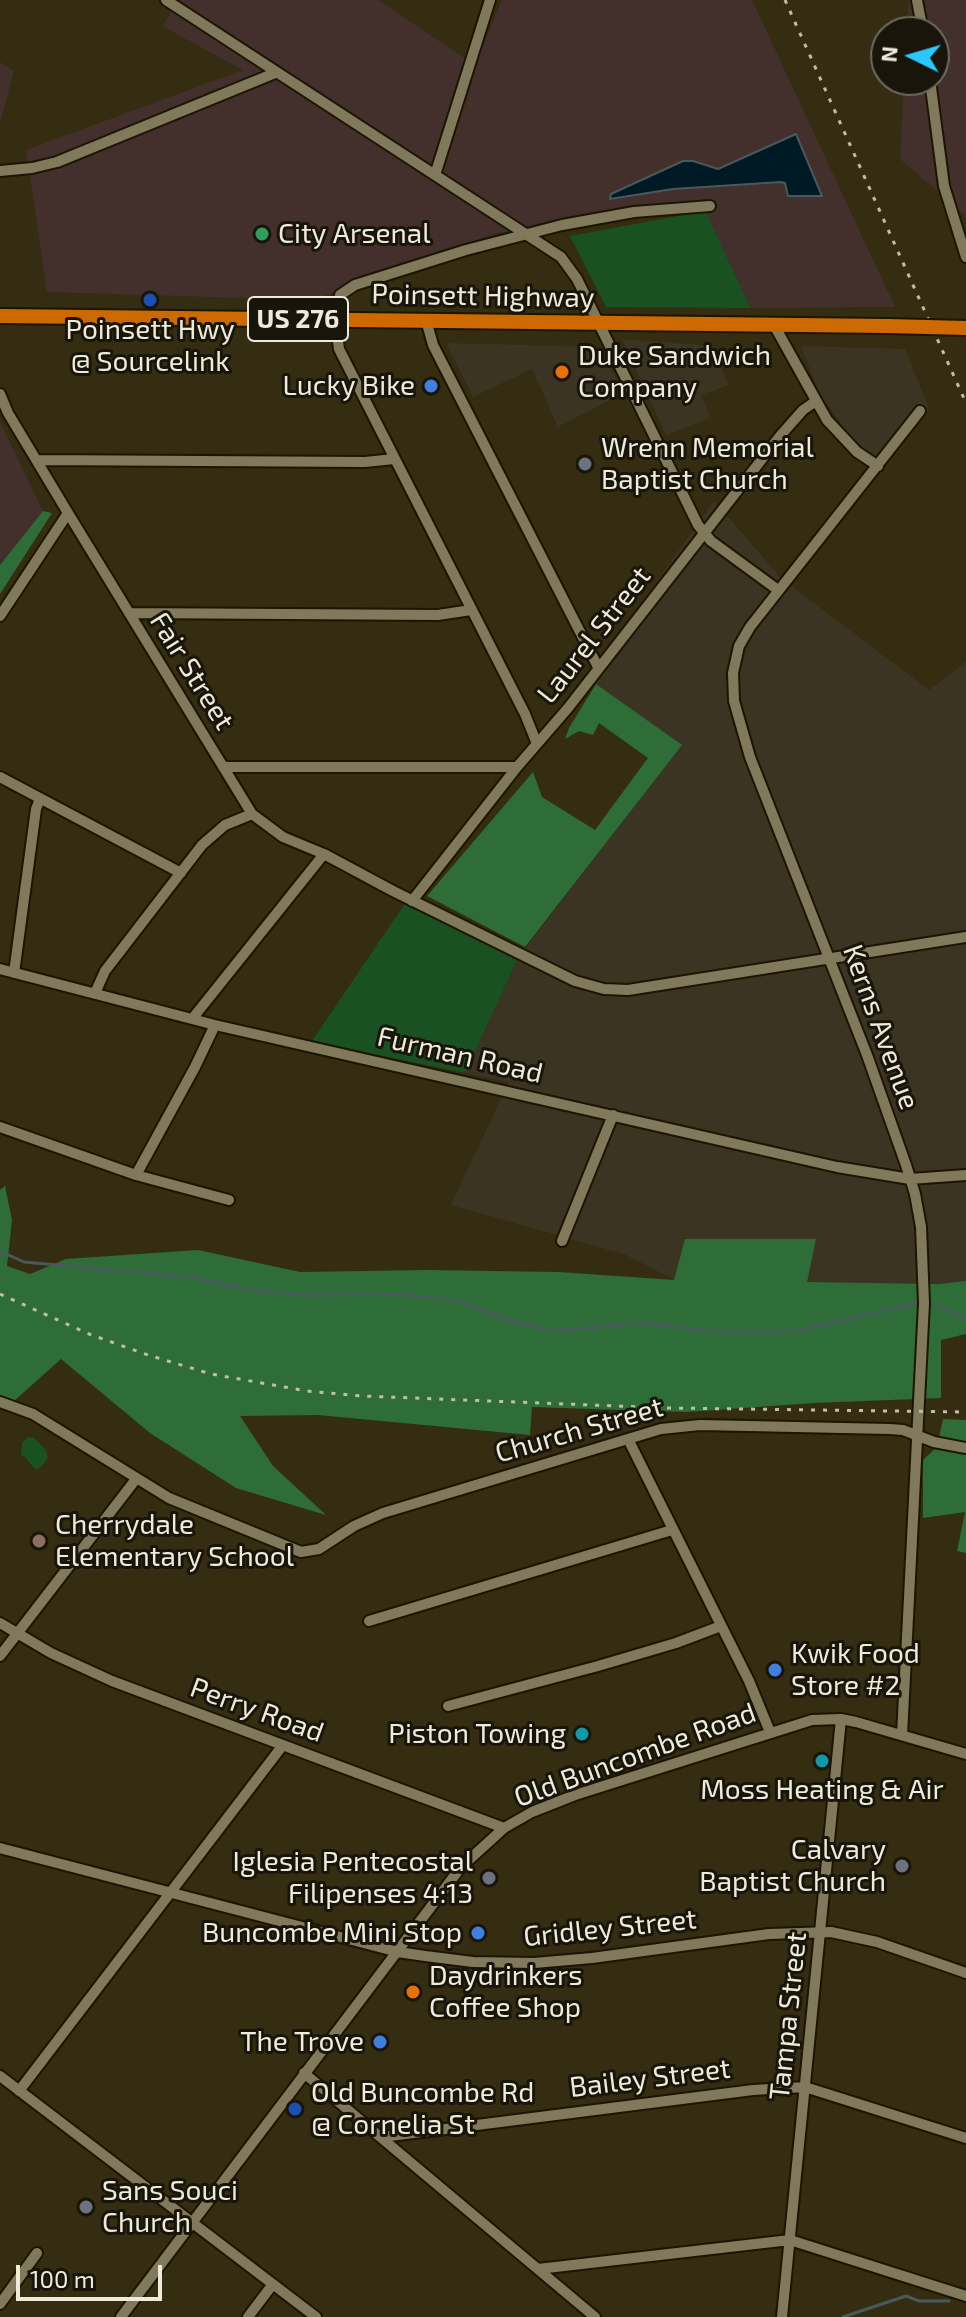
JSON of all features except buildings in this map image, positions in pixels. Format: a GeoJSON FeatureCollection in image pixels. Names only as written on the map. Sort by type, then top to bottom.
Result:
{"type":"FeatureCollection","features":[{"type":"Feature","properties":{"kind":"highway","name":"Poinsett Highway"},"geometry":{"type":"LineString","coordinates":[[0,316],[966,328]]}},
{"type":"Feature","properties":{"kind":"street"},"geometry":{"type":"LineString","coordinates":[[166,0],[554,250],[568,265],[704,533],[778,590]]}},
{"type":"Feature","properties":{"kind":"street"},"geometry":{"type":"LineString","coordinates":[[435,175],[490,0]]}},
{"type":"Feature","properties":{"kind":"street"},"geometry":{"type":"LineString","coordinates":[[0,171],[57,162],[275,73]]}},
{"type":"Feature","properties":{"kind":"street"},"geometry":{"type":"LineString","coordinates":[[932,96],[944,186],[966,257]]}},
{"type":"Feature","properties":{"kind":"street"},"geometry":{"type":"LineString","coordinates":[[537,744],[339,349],[335,320],[340,295],[350,286],[527,234],[634,212],[710,206]]}},
{"type":"Feature","properties":{"kind":"street"},"geometry":{"type":"LineString","coordinates":[[426,320],[433,345],[598,667]]}},
{"type":"Feature","properties":{"kind":"street"},"geometry":{"type":"LineString","coordinates":[[774,325],[816,401],[841,437],[878,466]]}},
{"type":"Feature","properties":{"kind":"street","name":"Fair Street"},"geometry":{"type":"LineString","coordinates":[[0,394],[68,513],[252,814],[283,837],[324,854],[575,981],[604,989],[628,990],[966,937]]}},
{"type":"Feature","properties":{"kind":"street","name":"Laurel Street"},"geometry":{"type":"LineString","coordinates":[[412,901],[780,436],[803,410],[816,401]]}},
{"type":"Feature","properties":{"kind":"street","name":"Kerns Avenue"},"geometry":{"type":"LineString","coordinates":[[902,1735],[924,1303],[921,1227],[910,1179],[831,958],[750,757],[734,701],[733,673],[739,646],[750,627],[920,411]]}},
{"type":"Feature","properties":{"kind":"street"},"geometry":{"type":"LineString","coordinates":[[37,460],[365,462],[394,459]]}},
{"type":"Feature","properties":{"kind":"street"},"geometry":{"type":"LineString","coordinates":[[0,616],[68,513]]}},
{"type":"Feature","properties":{"kind":"street"},"geometry":{"type":"LineString","coordinates":[[129,613],[438,615],[471,610]]}},
{"type":"Feature","properties":{"kind":"street"},"geometry":{"type":"LineString","coordinates":[[223,767],[517,767]]}},
{"type":"Feature","properties":{"kind":"street"},"geometry":{"type":"LineString","coordinates":[[0,777],[181,873]]}},
{"type":"Feature","properties":{"kind":"street"},"geometry":{"type":"LineString","coordinates":[[14,973],[36,809],[40,799]]}},
{"type":"Feature","properties":{"kind":"street"},"geometry":{"type":"LineString","coordinates":[[95,993],[105,971],[211,836],[230,822],[252,814]]}},
{"type":"Feature","properties":{"kind":"street"},"geometry":{"type":"LineString","coordinates":[[192,1019],[324,854]]}},
{"type":"Feature","properties":{"kind":"street","name":"Furman Road"},"geometry":{"type":"LineString","coordinates":[[0,969],[215,1025],[837,1167],[910,1179],[966,1175]]}},
{"type":"Feature","properties":{"kind":"street"},"geometry":{"type":"LineString","coordinates":[[136,1175],[215,1025]]}},
{"type":"Feature","properties":{"kind":"street"},"geometry":{"type":"LineString","coordinates":[[562,1241],[613,1115]]}},
{"type":"Feature","properties":{"kind":"street"},"geometry":{"type":"LineString","coordinates":[[0,1127],[136,1175],[229,1200]]}},
{"type":"Feature","properties":{"kind":"street"},"geometry":{"type":"LineString","coordinates":[[0,1402],[33,1414],[136,1479],[0,1656]]}},
{"type":"Feature","properties":{"kind":"street","name":"Church Street"},"geometry":{"type":"LineString","coordinates":[[136,1479],[200,1513],[301,1552],[313,1551],[354,1526],[383,1513],[661,1429],[700,1425],[890,1429],[966,1448]]}},
{"type":"Feature","properties":{"kind":"street"},"geometry":{"type":"LineString","coordinates":[[628,1439],[770,1732]]}},
{"type":"Feature","properties":{"kind":"street"},"geometry":{"type":"LineString","coordinates":[[369,1621],[672,1530]]}},
{"type":"Feature","properties":{"kind":"street","name":"Perry Road"},"geometry":{"type":"LineString","coordinates":[[0,1623],[51,1653],[112,1681],[504,1828]]}},
{"type":"Feature","properties":{"kind":"street"},"geometry":{"type":"LineString","coordinates":[[448,1706],[596,1667],[721,1626]]}},
{"type":"Feature","properties":{"kind":"street","name":"Old Buncombe Road"},"geometry":{"type":"LineString","coordinates":[[121,2317],[461,1867],[504,1828],[532,1812],[575,1795],[812,1720],[841,1719],[966,1754]]}},
{"type":"Feature","properties":{"kind":"street","name":"Tampa Street"},"geometry":{"type":"LineString","coordinates":[[782,2317],[841,1719]]}},
{"type":"Feature","properties":{"kind":"street"},"geometry":{"type":"LineString","coordinates":[[19,2091],[283,1745]]}},
{"type":"Feature","properties":{"kind":"street","name":"Gridley Street"},"geometry":{"type":"LineString","coordinates":[[0,1848],[398,1952],[473,1962],[534,1963],[592,1958],[769,1934],[820,1932],[877,1942],[966,1973]]}},
{"type":"Feature","properties":{"kind":"street"},"geometry":{"type":"LineString","coordinates":[[304,2073],[595,2317]]}},
{"type":"Feature","properties":{"kind":"street"},"geometry":{"type":"LineString","coordinates":[[0,2076],[316,2317]]}},
{"type":"Feature","properties":{"kind":"street","name":"Bailey Street"},"geometry":{"type":"LineString","coordinates":[[382,2137],[753,2090],[805,2087],[966,2138]]}},
{"type":"Feature","properties":{"kind":"street"},"geometry":{"type":"LineString","coordinates":[[538,2269],[790,2240],[966,2296]]}},
{"type":"Feature","properties":{"kind":"street"},"geometry":{"type":"LineString","coordinates":[[0,2304],[37,2253]]}},
{"type":"Feature","properties":{"kind":"street"},"geometry":{"type":"LineString","coordinates":[[248,2317],[273,2284]]}},
{"type":"Feature","properties":{"kind":"shaded area"},"geometry":{"type":"Polygon","coordinates":[[[179,0],[378,0],[475,65],[502,0],[752,0],[895,307],[751,308],[704,211],[496,233],[313,300],[47,292],[26,150],[243,70],[162,26],[179,0]]]}},
{"type":"Feature","properties":{"kind":"shaded area"},"geometry":{"type":"Polygon","coordinates":[[[909,0],[966,0],[966,216],[900,159],[903,96],[950,96],[950,16],[908,16],[909,0]]]}},
{"type":"Feature","properties":{"kind":"shaded area"},"geometry":{"type":"Polygon","coordinates":[[[0,62],[14,71],[0,123],[0,62]]]}},
{"type":"Feature","properties":{"kind":"shaded area"},"geometry":{"type":"Polygon","coordinates":[[[622,339],[712,346],[729,385],[701,395],[711,418],[666,435],[622,339]]]}},
{"type":"Feature","properties":{"kind":"shaded area"},"geometry":{"type":"Polygon","coordinates":[[[446,343],[597,347],[625,392],[558,427],[532,369],[473,397],[446,343]]]}},
{"type":"Feature","properties":{"kind":"shaded area"},"geometry":{"type":"Polygon","coordinates":[[[801,346],[905,349],[929,409],[874,468],[820,395],[801,346]]]}},
{"type":"Feature","properties":{"kind":"shaded area"},"geometry":{"type":"Polygon","coordinates":[[[0,422],[43,511],[0,565],[0,422]]]}},
{"type":"Feature","properties":{"kind":"shaded area"},"geometry":{"type":"Polygon","coordinates":[[[714,501],[782,579],[929,690],[966,662],[966,1281],[939,1284],[806,1282],[816,1239],[686,1239],[675,1280],[624,1254],[451,1205],[509,1082],[465,1073],[518,958],[681,745],[588,678],[714,501]]]}},
{"type":"Feature","properties":{"kind":"green space"},"geometry":{"type":"Polygon","coordinates":[[[705,211],[751,308],[606,307],[570,236],[705,211]]]}},
{"type":"Feature","properties":{"kind":"green space"},"geometry":{"type":"Polygon","coordinates":[[[43,511],[52,513],[0,594],[0,565],[43,511]]]}},
{"type":"Feature","properties":{"kind":"green space"},"geometry":{"type":"Polygon","coordinates":[[[596,684],[682,745],[525,947],[427,896],[533,772],[542,797],[595,830],[648,758],[599,723],[593,735],[579,731],[565,739],[596,684]]]}},
{"type":"Feature","properties":{"kind":"green space"},"geometry":{"type":"Polygon","coordinates":[[[406,902],[518,958],[465,1073],[312,1041],[406,902]]]}},
{"type":"Feature","properties":{"kind":"green space"},"geometry":{"type":"Polygon","coordinates":[[[5,1186],[12,1220],[7,1266],[30,1274],[66,1259],[198,1250],[300,1272],[559,1272],[674,1280],[685,1239],[816,1239],[807,1282],[939,1284],[966,1281],[966,1334],[941,1340],[941,1398],[686,1412],[532,1407],[530,1435],[318,1415],[240,1416],[273,1466],[326,1515],[236,1488],[150,1433],[61,1359],[14,1401],[0,1398],[0,1190],[5,1186]]]}},
{"type":"Feature","properties":{"kind":"green space"},"geometry":{"type":"Polygon","coordinates":[[[943,1419],[966,1420],[966,1553],[957,1551],[965,1512],[923,1518],[923,1460],[937,1447],[943,1419]]]}},
{"type":"Feature","properties":{"kind":"green space"},"geometry":{"type":"Polygon","coordinates":[[[28,1437],[34,1438],[45,1449],[48,1457],[36,1470],[21,1456],[22,1443],[28,1437]]]}},
{"type":"Feature","properties":{"kind":"water"},"geometry":{"type":"Polygon","coordinates":[[[796,134],[822,196],[788,196],[785,183],[781,182],[673,189],[610,199],[611,194],[683,161],[718,169],[796,134]]]}},
{"type":"Feature","properties":{"kind":"waterway"},"geometry":{"type":"LineString","coordinates":[[0,1251],[24,1262],[190,1277],[251,1290],[305,1295],[396,1294],[460,1301],[511,1321],[552,1331],[644,1323],[709,1331],[794,1331],[919,1303]]}},
{"type":"Feature","properties":{"kind":"waterway"},"geometry":{"type":"LineString","coordinates":[[934,1303],[966,1319]]}},
{"type":"Feature","properties":{"kind":"waterway"},"geometry":{"type":"LineString","coordinates":[[843,2317],[906,2296],[919,2301],[949,2301]]}},
{"type":"Feature","properties":{"kind":"railway"},"geometry":{"type":"LineString","coordinates":[[785,0],[966,403]]}},
{"type":"Feature","properties":{"kind":"railway"},"geometry":{"type":"LineString","coordinates":[[0,1294],[89,1334],[148,1355],[211,1374],[307,1391],[362,1396],[668,1408],[966,1412]]}},
{"type":"Feature","properties":{"kind":"place","name":"City Arsenal"},"geometry":{"type":"Point","coordinates":[262,234]}},
{"type":"Feature","properties":{"kind":"place","name":"Poinsett Hwy @ Sourcelink"},"geometry":{"type":"Point","coordinates":[150,300]}},
{"type":"Feature","properties":{"kind":"place","name":"Duke Sandwich Company"},"geometry":{"type":"Point","coordinates":[562,372]}},
{"type":"Feature","properties":{"kind":"place","name":"Lucky Bike"},"geometry":{"type":"Point","coordinates":[431,386]}},
{"type":"Feature","properties":{"kind":"place","name":"Wrenn Memorial Baptist Church"},"geometry":{"type":"Point","coordinates":[585,464]}},
{"type":"Feature","properties":{"kind":"place","name":"Cherrydale Elementary School"},"geometry":{"type":"Point","coordinates":[39,1541]}},
{"type":"Feature","properties":{"kind":"place","name":"Kwik Food Store #2"},"geometry":{"type":"Point","coordinates":[775,1670]}},
{"type":"Feature","properties":{"kind":"place","name":"Piston Towing"},"geometry":{"type":"Point","coordinates":[582,1734]}},
{"type":"Feature","properties":{"kind":"place","name":"Moss Heating & Air"},"geometry":{"type":"Point","coordinates":[822,1761]}},
{"type":"Feature","properties":{"kind":"place","name":"Calvary Baptist Church"},"geometry":{"type":"Point","coordinates":[902,1866]}},
{"type":"Feature","properties":{"kind":"place","name":"Iglesia Pentecostal Filipenses 4:13"},"geometry":{"type":"Point","coordinates":[489,1878]}},
{"type":"Feature","properties":{"kind":"place","name":"Buncombe Mini Stop"},"geometry":{"type":"Point","coordinates":[478,1933]}},
{"type":"Feature","properties":{"kind":"place","name":"Daydrinkers Coffee Shop"},"geometry":{"type":"Point","coordinates":[413,1992]}},
{"type":"Feature","properties":{"kind":"place","name":"The Trove"},"geometry":{"type":"Point","coordinates":[380,2042]}},
{"type":"Feature","properties":{"kind":"place","name":"Old Buncombe Rd @ Cornelia St"},"geometry":{"type":"Point","coordinates":[295,2109]}},
{"type":"Feature","properties":{"kind":"place","name":"Sans Souci Church"},"geometry":{"type":"Point","coordinates":[86,2207]}}]}
